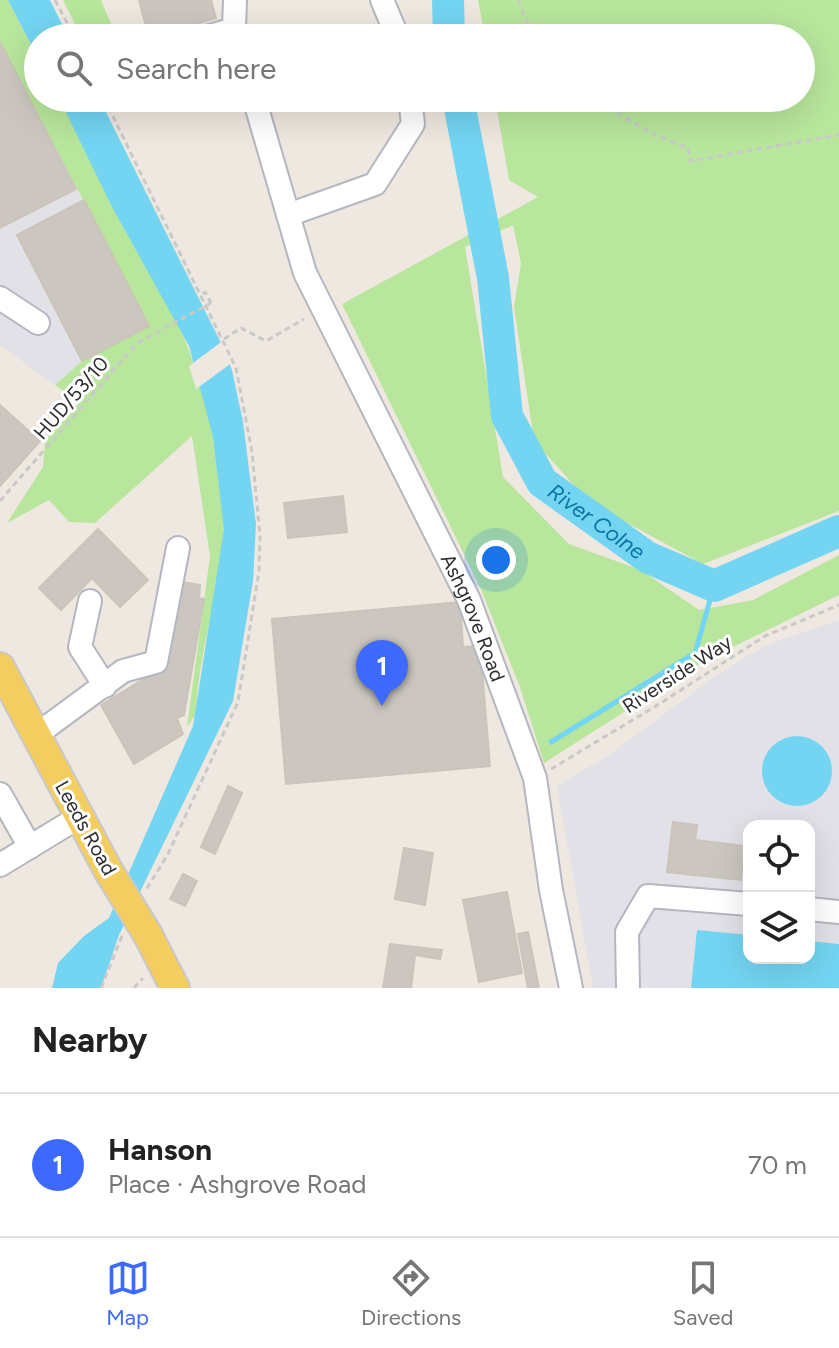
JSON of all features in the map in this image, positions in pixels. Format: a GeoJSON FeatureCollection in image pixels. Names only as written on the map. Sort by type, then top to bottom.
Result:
{"type":"FeatureCollection","features":[{"type":"Feature","properties":{"kind":"main road","name":"Leeds Road"},"geometry":{"type":"LineString","coordinates":[[0,667],[79,817],[148,935],[175,988]]}},
{"type":"Feature","properties":{"kind":"street"},"geometry":{"type":"LineString","coordinates":[[235,0],[235,24]]}},
{"type":"Feature","properties":{"kind":"street"},"geometry":{"type":"LineString","coordinates":[[382,0],[392,24]]}},
{"type":"Feature","properties":{"kind":"street","name":"Ashgrove Road"},"geometry":{"type":"LineString","coordinates":[[258,112],[305,273],[469,600],[535,778],[551,890],[571,988]]}},
{"type":"Feature","properties":{"kind":"street"},"geometry":{"type":"LineString","coordinates":[[288,215],[375,184],[413,124],[412,112]]}},
{"type":"Feature","properties":{"kind":"street"},"geometry":{"type":"LineString","coordinates":[[0,298],[38,323]]}},
{"type":"Feature","properties":{"kind":"street"},"geometry":{"type":"LineString","coordinates":[[36,735],[123,671],[156,662],[178,548]]}},
{"type":"Feature","properties":{"kind":"street"},"geometry":{"type":"LineString","coordinates":[[90,601],[80,647],[105,686]]}},
{"type":"Feature","properties":{"kind":"street"},"geometry":{"type":"LineString","coordinates":[[0,794],[30,847]]}},
{"type":"Feature","properties":{"kind":"street"},"geometry":{"type":"LineString","coordinates":[[0,865],[79,817]]}},
{"type":"Feature","properties":{"kind":"street"},"geometry":{"type":"LineString","coordinates":[[628,988],[627,932],[648,896],[743,904]]}},
{"type":"Feature","properties":{"kind":"street"},"geometry":{"type":"LineString","coordinates":[[815,910],[839,912]]}},
{"type":"Feature","properties":{"kind":"path"},"geometry":{"type":"LineString","coordinates":[[55,0],[68,24]]}},
{"type":"Feature","properties":{"kind":"path"},"geometry":{"type":"LineString","coordinates":[[518,0],[528,24]]}},
{"type":"Feature","properties":{"kind":"path"},"geometry":{"type":"LineString","coordinates":[[615,112],[653,134],[688,148],[690,161],[839,135]]}},
{"type":"Feature","properties":{"kind":"path","name":"HUD/53/10"},"geometry":{"type":"LineString","coordinates":[[0,501],[137,343],[211,303],[205,292],[203,294]]}},
{"type":"Feature","properties":{"kind":"path"},"geometry":{"type":"LineString","coordinates":[[224,339],[241,328],[266,341],[324,308]]}},
{"type":"Feature","properties":{"kind":"path","name":"Riverside Way"},"geometry":{"type":"LineString","coordinates":[[535,778],[765,636],[839,605]]}},
{"type":"Feature","properties":{"kind":"shaded area"},"geometry":{"type":"Polygon","coordinates":[[[0,42],[24,88],[24,112],[37,112],[149,326],[82,361],[55,385],[0,345],[0,42]]]}},
{"type":"Feature","properties":{"kind":"shaded area"},"geometry":{"type":"Polygon","coordinates":[[[839,620],[839,988],[593,988],[557,786],[609,755],[714,677],[764,646],[839,620]]]}},
{"type":"Feature","properties":{"kind":"green space"},"geometry":{"type":"Polygon","coordinates":[[[0,0],[8,0],[24,31],[24,88],[0,42],[0,0]]]}},
{"type":"Feature","properties":{"kind":"green space"},"geometry":{"type":"Polygon","coordinates":[[[63,0],[101,0],[111,24],[75,24],[63,0]]]}},
{"type":"Feature","properties":{"kind":"green space"},"geometry":{"type":"Polygon","coordinates":[[[478,0],[839,0],[839,511],[703,564],[590,503],[534,441],[514,307],[521,263],[513,225],[465,247],[503,477],[569,544],[641,570],[699,610],[753,600],[839,555],[839,595],[706,660],[544,763],[520,687],[480,587],[342,304],[538,197],[509,180],[497,112],[815,112],[815,24],[482,24],[478,0]]]}},
{"type":"Feature","properties":{"kind":"green space"},"geometry":{"type":"Polygon","coordinates":[[[37,112],[66,112],[174,315],[196,370],[213,433],[223,498],[222,557],[203,655],[196,714],[187,727],[210,556],[192,436],[95,523],[69,522],[49,500],[7,523],[43,467],[45,440],[79,403],[55,385],[82,361],[149,325],[37,112]]]}},
{"type":"Feature","properties":{"kind":"water"},"geometry":{"type":"Polygon","coordinates":[[[8,0],[50,0],[62,24],[24,24],[24,31],[8,0]]]}},
{"type":"Feature","properties":{"kind":"water"},"geometry":{"type":"Polygon","coordinates":[[[66,112],[106,112],[232,370],[243,422],[256,524],[253,581],[233,701],[119,935],[101,988],[52,988],[58,963],[84,936],[109,918],[193,726],[224,529],[213,437],[189,346],[111,205],[66,112]]]}},
{"type":"Feature","properties":{"kind":"water"},"geometry":{"type":"Polygon","coordinates":[[[797,736],[822,746],[832,771],[822,796],[797,806],[772,796],[762,771],[772,746],[797,736]]]}},
{"type":"Feature","properties":{"kind":"water"},"geometry":{"type":"Polygon","coordinates":[[[697,930],[743,934],[743,964],[815,964],[815,942],[839,944],[839,988],[691,988],[697,930]]]}},
{"type":"Feature","properties":{"kind":"pier"},"geometry":{"type":"Polygon","coordinates":[[[224,340],[233,362],[196,389],[189,366],[224,340]]]}},
{"type":"Feature","properties":{"kind":"building"},"geometry":{"type":"Polygon","coordinates":[[[139,0],[211,0],[216,18],[196,24],[145,24],[139,0]]]}},
{"type":"Feature","properties":{"kind":"building"},"geometry":{"type":"Polygon","coordinates":[[[0,42],[24,88],[24,112],[36,112],[76,189],[0,228],[0,42]]]}},
{"type":"Feature","properties":{"kind":"building"},"geometry":{"type":"Polygon","coordinates":[[[84,200],[149,326],[82,361],[17,235],[84,200]]]}},
{"type":"Feature","properties":{"kind":"building"},"geometry":{"type":"Polygon","coordinates":[[[0,405],[40,441],[0,486],[0,405]]]}},
{"type":"Feature","properties":{"kind":"building"},"geometry":{"type":"Polygon","coordinates":[[[343,496],[347,532],[288,538],[284,503],[343,496]]]}},
{"type":"Feature","properties":{"kind":"building"},"geometry":{"type":"Polygon","coordinates":[[[98,529],[148,580],[120,607],[92,578],[61,610],[39,588],[98,529]]]}},
{"type":"Feature","properties":{"kind":"building"},"geometry":{"type":"Polygon","coordinates":[[[183,582],[200,585],[199,598],[204,599],[184,715],[177,718],[183,734],[134,764],[101,705],[165,666],[177,595],[183,595],[183,582]]]}},
{"type":"Feature","properties":{"kind":"building"},"geometry":{"type":"Polygon","coordinates":[[[460,602],[463,647],[480,646],[490,766],[286,784],[272,619],[460,602]]]}},
{"type":"Feature","properties":{"kind":"building"},"geometry":{"type":"Polygon","coordinates":[[[228,786],[242,793],[215,854],[201,847],[228,786]]]}},
{"type":"Feature","properties":{"kind":"building"},"geometry":{"type":"Polygon","coordinates":[[[673,822],[697,825],[695,840],[743,846],[741,880],[667,872],[673,822]]]}},
{"type":"Feature","properties":{"kind":"building"},"geometry":{"type":"Polygon","coordinates":[[[404,848],[433,853],[425,905],[395,899],[404,848]]]}},
{"type":"Feature","properties":{"kind":"building"},"geometry":{"type":"Polygon","coordinates":[[[183,874],[197,881],[185,906],[170,899],[183,874]]]}},
{"type":"Feature","properties":{"kind":"building"},"geometry":{"type":"Polygon","coordinates":[[[507,892],[522,973],[479,982],[463,900],[507,892]]]}},
{"type":"Feature","properties":{"kind":"building"},"geometry":{"type":"Polygon","coordinates":[[[528,932],[539,988],[528,988],[518,934],[528,932]]]}},
{"type":"Feature","properties":{"kind":"building"},"geometry":{"type":"Polygon","coordinates":[[[390,944],[442,950],[440,959],[415,955],[411,988],[383,988],[390,944]]]}},
{"type":"Feature","properties":{"kind":"waterway","name":"River Colne"},"geometry":{"type":"LineString","coordinates":[[448,0],[449,24]]}},
{"type":"Feature","properties":{"kind":"waterway","name":"River Colne"},"geometry":{"type":"LineString","coordinates":[[461,112],[493,278],[507,416],[542,482],[647,557],[714,586],[839,531]]}},
{"type":"Feature","properties":{"kind":"waterway"},"geometry":{"type":"LineString","coordinates":[[551,742],[695,653],[714,586]]}},
{"type":"Feature","properties":{"kind":"place","name":"Hanson"},"geometry":{"type":"Point","coordinates":[382,706]}}]}
